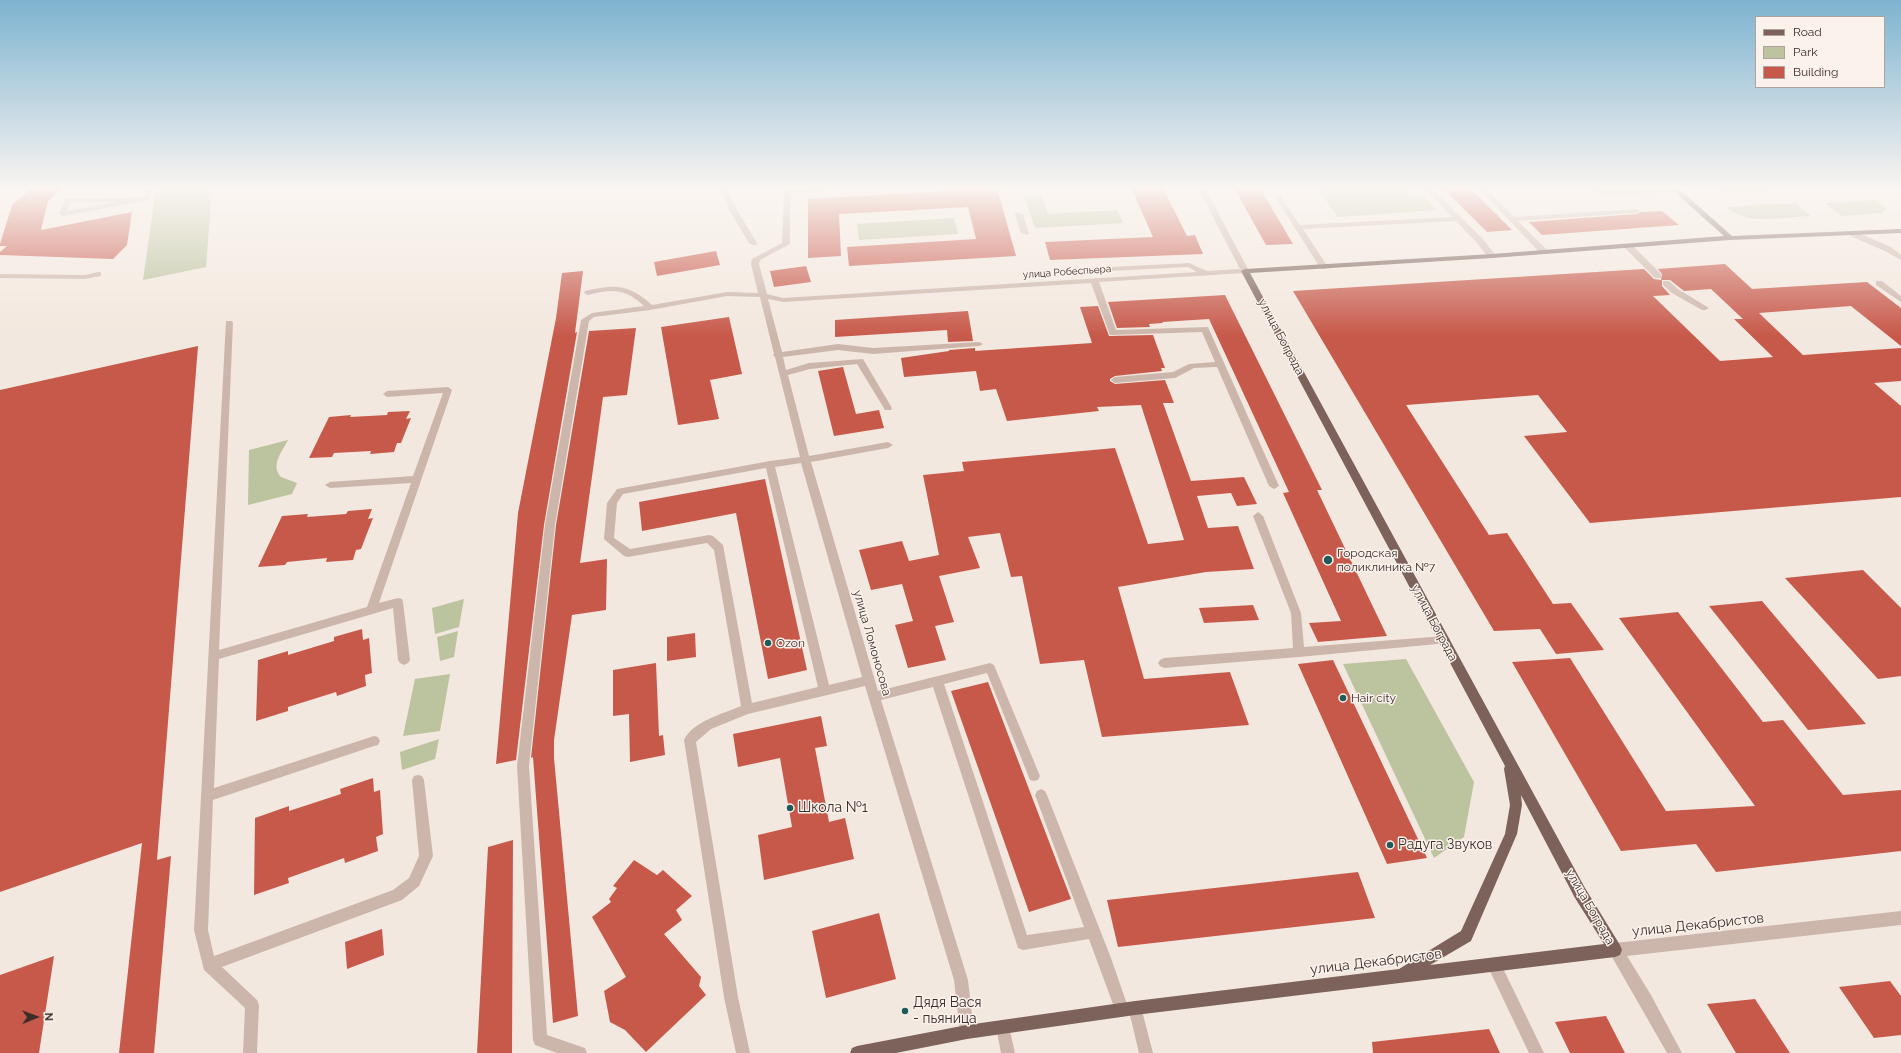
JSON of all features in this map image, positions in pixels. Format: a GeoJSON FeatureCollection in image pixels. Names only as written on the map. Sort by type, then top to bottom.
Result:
{"type":"FeatureCollection","features":[{"type":"Feature","properties":{"kind":"main road","name":"улица Робеспьера"},"geometry":{"type":"LineString","coordinates":[[1245,271],[1492,256],[1756,237]]}},
{"type":"Feature","properties":{"kind":"main road","name":"улица Бограда"},"geometry":{"type":"LineString","coordinates":[[1245,271],[1580,892],[1615,950]]}},
{"type":"Feature","properties":{"kind":"main road"},"geometry":{"type":"LineString","coordinates":[[1400,975],[1466,936],[1511,834],[1516,805],[1509,761]]}},
{"type":"Feature","properties":{"kind":"main road","name":"улица Декабристов"},"geometry":{"type":"LineString","coordinates":[[857,1053],[967,1032],[1129,1009],[1615,950]]}},
{"type":"Feature","properties":{"kind":"street"},"geometry":{"type":"LineString","coordinates":[[749,237],[753,243]]}},
{"type":"Feature","properties":{"kind":"street","name":"улица Ломоносова"},"geometry":{"type":"LineString","coordinates":[[786,237],[786,244],[756,259],[755,264],[777,355],[805,459],[874,697],[961,980],[967,1032]]}},
{"type":"Feature","properties":{"kind":"street","name":"улица Бограда"},"geometry":{"type":"LineString","coordinates":[[1227,237],[1245,271]]}},
{"type":"Feature","properties":{"kind":"street"},"geometry":{"type":"LineString","coordinates":[[1305,237],[1324,267]]}},
{"type":"Feature","properties":{"kind":"street"},"geometry":{"type":"LineString","coordinates":[[1474,237],[1492,256]]}},
{"type":"Feature","properties":{"kind":"street"},"geometry":{"type":"LineString","coordinates":[[1530,237],[1544,252]]}},
{"type":"Feature","properties":{"kind":"street"},"geometry":{"type":"LineString","coordinates":[[1860,237],[1888,249],[1901,258]]}},
{"type":"Feature","properties":{"kind":"street"},"geometry":{"type":"LineString","coordinates":[[1628,246],[1658,276]]}},
{"type":"Feature","properties":{"kind":"street"},"geometry":{"type":"LineString","coordinates":[[1073,271],[1189,265],[1206,273]]}},
{"type":"Feature","properties":{"kind":"street","name":"улица Робеспьера"},"geometry":{"type":"LineString","coordinates":[[762,294],[783,300],[1245,271]]}},
{"type":"Feature","properties":{"kind":"street"},"geometry":{"type":"LineString","coordinates":[[0,276],[85,277],[98,274]]}},
{"type":"Feature","properties":{"kind":"street"},"geometry":{"type":"LineString","coordinates":[[1094,280],[1113,333],[1205,329],[1274,486]]}},
{"type":"Feature","properties":{"kind":"street"},"geometry":{"type":"LineString","coordinates":[[1666,283],[1675,291],[1705,308]]}},
{"type":"Feature","properties":{"kind":"street"},"geometry":{"type":"LineString","coordinates":[[1879,283],[1901,300]]}},
{"type":"Feature","properties":{"kind":"street"},"geometry":{"type":"LineString","coordinates":[[588,293],[619,287],[634,293],[650,308]]}},
{"type":"Feature","properties":{"kind":"street"},"geometry":{"type":"LineString","coordinates":[[580,1053],[540,1040],[523,766],[550,525],[585,320],[592,315],[650,308],[727,294],[762,294]]}},
{"type":"Feature","properties":{"kind":"street"},"geometry":{"type":"LineString","coordinates":[[229,323],[201,930],[208,965],[252,1005],[250,1053]]}},
{"type":"Feature","properties":{"kind":"street"},"geometry":{"type":"LineString","coordinates":[[777,355],[838,347],[873,351],[979,344]]}},
{"type":"Feature","properties":{"kind":"street"},"geometry":{"type":"LineString","coordinates":[[783,374],[809,366],[860,361],[888,408]]}},
{"type":"Feature","properties":{"kind":"street"},"geometry":{"type":"LineString","coordinates":[[1115,380],[1175,375],[1192,366],[1220,364]]}},
{"type":"Feature","properties":{"kind":"street"},"geometry":{"type":"LineString","coordinates":[[372,609],[448,390],[387,394]]}},
{"type":"Feature","properties":{"kind":"street"},"geometry":{"type":"LineString","coordinates":[[747,709],[719,548],[709,539],[628,553],[609,539],[612,503],[620,491],[770,464],[833,456],[888,445]]}},
{"type":"Feature","properties":{"kind":"street"},"geometry":{"type":"LineString","coordinates":[[770,464],[825,691]]}},
{"type":"Feature","properties":{"kind":"street"},"geometry":{"type":"LineString","coordinates":[[330,485],[418,479]]}},
{"type":"Feature","properties":{"kind":"street"},"geometry":{"type":"LineString","coordinates":[[1258,516],[1296,613],[1299,652]]}},
{"type":"Feature","properties":{"kind":"street"},"geometry":{"type":"LineString","coordinates":[[214,656],[398,602],[404,660]]}},
{"type":"Feature","properties":{"kind":"street"},"geometry":{"type":"LineString","coordinates":[[1164,663],[1444,640]]}},
{"type":"Feature","properties":{"kind":"street"},"geometry":{"type":"LineString","coordinates":[[874,697],[990,668],[1034,776]]}},
{"type":"Feature","properties":{"kind":"street"},"geometry":{"type":"LineString","coordinates":[[743,1053],[731,997],[690,740],[707,725],[747,709],[869,680]]}},
{"type":"Feature","properties":{"kind":"street"},"geometry":{"type":"LineString","coordinates":[[937,681],[1023,943],[1093,932]]}},
{"type":"Feature","properties":{"kind":"street"},"geometry":{"type":"LineString","coordinates":[[207,796],[374,741]]}},
{"type":"Feature","properties":{"kind":"street"},"geometry":{"type":"LineString","coordinates":[[208,965],[396,895],[414,882],[426,856],[418,780]]}},
{"type":"Feature","properties":{"kind":"street"},"geometry":{"type":"LineString","coordinates":[[1041,795],[1093,932],[1129,1009],[1146,1053]]}},
{"type":"Feature","properties":{"kind":"street","name":"улица Декабристов"},"geometry":{"type":"LineString","coordinates":[[1615,950],[1901,918]]}},
{"type":"Feature","properties":{"kind":"street","name":"улица Бограда"},"geometry":{"type":"LineString","coordinates":[[1615,950],[1646,1000],[1675,1053]]}},
{"type":"Feature","properties":{"kind":"street"},"geometry":{"type":"LineString","coordinates":[[1494,965],[1537,1053]]}},
{"type":"Feature","properties":{"kind":"street"},"geometry":{"type":"LineString","coordinates":[[1003,1027],[1008,1053]]}},
{"type":"Feature","properties":{"kind":"green space"},"geometry":{"type":"Polygon","coordinates":[[[149,237],[208,237],[206,267],[143,280],[149,237]]]}},
{"type":"Feature","properties":{"kind":"green space"},"geometry":{"type":"Polygon","coordinates":[[[859,237],[906,237],[859,240],[859,237]]]}},
{"type":"Feature","properties":{"kind":"green space"},"geometry":{"type":"Polygon","coordinates":[[[288,440],[278,458],[277,468],[281,477],[297,483],[292,494],[248,505],[249,450],[288,440]]]}},
{"type":"Feature","properties":{"kind":"green space"},"geometry":{"type":"Polygon","coordinates":[[[464,599],[459,627],[435,634],[432,608],[464,599]]]}},
{"type":"Feature","properties":{"kind":"green space"},"geometry":{"type":"Polygon","coordinates":[[[458,631],[454,657],[440,661],[437,637],[458,631]]]}},
{"type":"Feature","properties":{"kind":"green space"},"geometry":{"type":"Polygon","coordinates":[[[1406,659],[1474,782],[1464,837],[1434,858],[1343,664],[1406,659]]]}},
{"type":"Feature","properties":{"kind":"green space"},"geometry":{"type":"Polygon","coordinates":[[[450,674],[440,731],[403,736],[415,679],[450,674]]]}},
{"type":"Feature","properties":{"kind":"green space"},"geometry":{"type":"Polygon","coordinates":[[[439,739],[435,759],[402,770],[400,752],[439,739]]]}},
{"type":"Feature","properties":{"kind":"building"},"geometry":{"type":"Polygon","coordinates":[[[2,237],[128,237],[127,245],[113,259],[0,255],[0,252],[7,246],[0,246],[2,237]]]}},
{"type":"Feature","properties":{"kind":"building"},"geometry":{"type":"Polygon","coordinates":[[[808,237],[840,237],[841,256],[808,258],[808,237]]]}},
{"type":"Feature","properties":{"kind":"building"},"geometry":{"type":"Polygon","coordinates":[[[976,237],[1011,237],[1016,256],[849,266],[847,247],[976,239],[976,237]]]}},
{"type":"Feature","properties":{"kind":"building"},"geometry":{"type":"Polygon","coordinates":[[[1150,237],[1196,237],[1203,254],[1050,260],[1045,242],[1150,237]]]}},
{"type":"Feature","properties":{"kind":"building"},"geometry":{"type":"Polygon","coordinates":[[[1262,237],[1289,237],[1293,244],[1266,245],[1262,237]]]}},
{"type":"Feature","properties":{"kind":"building"},"geometry":{"type":"Polygon","coordinates":[[[716,251],[720,265],[657,276],[654,262],[716,251]]]}},
{"type":"Feature","properties":{"kind":"building"},"geometry":{"type":"Polygon","coordinates":[[[1725,264],[1752,289],[1867,282],[1901,308],[1901,346],[1851,306],[1759,313],[1803,355],[1901,348],[1901,381],[1874,383],[1901,406],[1901,497],[1590,523],[1524,436],[1567,432],[1538,395],[1406,405],[1489,535],[1507,533],[1553,604],[1571,603],[1604,650],[1556,654],[1540,629],[1494,631],[1293,291],[1644,269],[1654,279],[1661,280],[1662,274],[1658,269],[1725,264]],[[1662,280],[1662,286],[1670,295],[1653,296],[1720,361],[1773,357],[1734,319],[1743,319],[1711,289],[1684,291],[1670,280],[1662,280]]]}},
{"type":"Feature","properties":{"kind":"building"},"geometry":{"type":"Polygon","coordinates":[[[806,266],[811,282],[774,287],[770,271],[806,266]]]}},
{"type":"Feature","properties":{"kind":"building"},"geometry":{"type":"Polygon","coordinates":[[[583,271],[575,333],[577,332],[544,525],[516,760],[496,764],[518,513],[556,318],[562,273],[583,271]]]}},
{"type":"Feature","properties":{"kind":"building"},"geometry":{"type":"Polygon","coordinates":[[[1225,295],[1322,490],[1317,490],[1387,636],[1318,642],[1309,623],[1341,621],[1283,493],[1289,492],[1209,319],[1162,322],[1163,323],[1149,324],[1150,327],[1117,328],[1108,302],[1225,295]]]}},
{"type":"Feature","properties":{"kind":"building"},"geometry":{"type":"Polygon","coordinates":[[[1098,306],[1109,336],[1153,335],[1165,368],[1161,368],[1162,371],[1115,376],[1110,379],[1110,381],[1115,384],[1165,380],[1174,403],[1163,403],[1191,481],[1244,477],[1257,504],[1237,506],[1231,493],[1197,496],[1208,528],[1238,526],[1254,569],[1206,572],[1118,587],[1144,679],[1230,672],[1249,725],[1102,737],[1084,660],[1040,664],[1022,576],[1011,577],[1000,533],[968,537],[980,568],[939,576],[954,622],[935,626],[946,660],[908,668],[895,625],[913,621],[902,584],[871,590],[859,550],[902,541],[909,561],[939,555],[923,475],[964,471],[962,462],[1115,448],[1148,544],[1184,540],[1141,405],[1097,407],[1099,411],[1007,421],[996,389],[980,391],[976,371],[904,377],[901,358],[949,350],[975,348],[975,351],[1092,343],[1080,307],[1098,306]]]}},
{"type":"Feature","properties":{"kind":"building"},"geometry":{"type":"Polygon","coordinates":[[[968,311],[973,341],[948,342],[947,330],[835,337],[835,320],[968,311]]]}},
{"type":"Feature","properties":{"kind":"building"},"geometry":{"type":"Polygon","coordinates":[[[729,317],[742,374],[710,380],[719,419],[678,425],[661,327],[729,317]]]}},
{"type":"Feature","properties":{"kind":"building"},"geometry":{"type":"Polygon","coordinates":[[[636,328],[627,395],[603,397],[580,563],[607,559],[606,610],[572,615],[554,740],[554,758],[578,1016],[553,1023],[533,757],[531,758],[556,525],[589,331],[636,328]]]}},
{"type":"Feature","properties":{"kind":"building"},"geometry":{"type":"Polygon","coordinates":[[[198,346],[157,860],[171,856],[154,1053],[119,1053],[142,843],[0,892],[0,390],[198,346]]]}},
{"type":"Feature","properties":{"kind":"building"},"geometry":{"type":"Polygon","coordinates":[[[843,367],[856,414],[879,410],[884,428],[834,436],[818,371],[843,367]]]}},
{"type":"Feature","properties":{"kind":"building"},"geometry":{"type":"Polygon","coordinates":[[[410,411],[406,419],[411,418],[401,443],[397,443],[394,452],[370,454],[371,451],[334,453],[332,457],[309,458],[329,417],[351,415],[350,417],[387,415],[388,412],[410,411]]]}},
{"type":"Feature","properties":{"kind":"building"},"geometry":{"type":"Polygon","coordinates":[[[765,479],[807,670],[768,679],[736,513],[642,531],[639,502],[765,479]]]}},
{"type":"Feature","properties":{"kind":"building"},"geometry":{"type":"Polygon","coordinates":[[[372,509],[368,519],[373,518],[361,549],[356,550],[353,560],[326,562],[327,558],[287,562],[285,565],[258,567],[282,516],[308,514],[307,517],[346,514],[348,511],[372,509]]]}},
{"type":"Feature","properties":{"kind":"building"},"geometry":{"type":"Polygon","coordinates":[[[1863,570],[1901,608],[1901,676],[1878,679],[1785,578],[1863,570]]]}},
{"type":"Feature","properties":{"kind":"building"},"geometry":{"type":"Polygon","coordinates":[[[1762,601],[1866,724],[1808,730],[1709,606],[1762,601]]]}},
{"type":"Feature","properties":{"kind":"building"},"geometry":{"type":"Polygon","coordinates":[[[1253,605],[1259,620],[1204,623],[1199,608],[1253,605]]]}},
{"type":"Feature","properties":{"kind":"building"},"geometry":{"type":"Polygon","coordinates":[[[1678,612],[1763,722],[1783,720],[1843,795],[1901,790],[1901,851],[1716,872],[1696,844],[1621,851],[1512,662],[1570,658],[1666,811],[1755,806],[1619,618],[1678,612]]]}},
{"type":"Feature","properties":{"kind":"building"},"geometry":{"type":"Polygon","coordinates":[[[362,629],[363,640],[369,638],[372,673],[365,675],[366,686],[337,696],[336,692],[288,707],[288,711],[256,721],[258,660],[288,651],[288,655],[334,641],[334,637],[362,629]]]}},
{"type":"Feature","properties":{"kind":"building"},"geometry":{"type":"Polygon","coordinates":[[[695,633],[696,657],[667,661],[667,637],[695,633]]]}},
{"type":"Feature","properties":{"kind":"building"},"geometry":{"type":"Polygon","coordinates":[[[1333,660],[1427,858],[1387,864],[1298,664],[1333,660]]]}},
{"type":"Feature","properties":{"kind":"building"},"geometry":{"type":"Polygon","coordinates":[[[656,663],[659,736],[663,735],[665,755],[630,762],[629,714],[613,716],[613,670],[656,663]]]}},
{"type":"Feature","properties":{"kind":"building"},"geometry":{"type":"Polygon","coordinates":[[[988,682],[1071,899],[1029,912],[951,691],[988,682]]]}},
{"type":"Feature","properties":{"kind":"building"},"geometry":{"type":"Polygon","coordinates":[[[821,716],[827,746],[815,748],[829,822],[845,818],[854,859],[764,880],[758,835],[792,827],[780,758],[738,767],[733,734],[821,716]]]}},
{"type":"Feature","properties":{"kind":"building"},"geometry":{"type":"Polygon","coordinates":[[[373,778],[374,792],[380,790],[383,834],[376,837],[378,851],[345,863],[344,858],[288,878],[289,883],[254,895],[255,818],[289,806],[289,811],[341,794],[340,789],[373,778]]]}},
{"type":"Feature","properties":{"kind":"building"},"geometry":{"type":"Polygon","coordinates":[[[513,840],[512,1053],[477,1053],[488,847],[513,840]]]}},
{"type":"Feature","properties":{"kind":"building"},"geometry":{"type":"Polygon","coordinates":[[[634,860],[657,875],[663,870],[692,896],[676,910],[682,920],[664,934],[701,977],[699,986],[706,995],[646,1052],[625,1030],[610,1022],[604,991],[626,977],[592,917],[611,902],[609,899],[617,888],[613,886],[634,860]]]}},
{"type":"Feature","properties":{"kind":"building"},"geometry":{"type":"Polygon","coordinates":[[[1358,872],[1375,918],[1118,947],[1107,900],[1358,872]]]}},
{"type":"Feature","properties":{"kind":"building"},"geometry":{"type":"Polygon","coordinates":[[[879,913],[896,979],[826,998],[812,931],[879,913]]]}},
{"type":"Feature","properties":{"kind":"building"},"geometry":{"type":"Polygon","coordinates":[[[382,929],[384,955],[347,969],[345,942],[382,929]]]}},
{"type":"Feature","properties":{"kind":"building"},"geometry":{"type":"Polygon","coordinates":[[[54,956],[39,1053],[0,1053],[0,975],[54,956]]]}},
{"type":"Feature","properties":{"kind":"building"},"geometry":{"type":"Polygon","coordinates":[[[1890,981],[1901,996],[1901,1035],[1874,1038],[1839,987],[1890,981]]]}},
{"type":"Feature","properties":{"kind":"building"},"geometry":{"type":"Polygon","coordinates":[[[1755,999],[1790,1053],[1736,1053],[1707,1004],[1755,999]]]}},
{"type":"Feature","properties":{"kind":"building"},"geometry":{"type":"Polygon","coordinates":[[[1606,1016],[1625,1053],[1570,1053],[1555,1022],[1606,1016]]]}},
{"type":"Feature","properties":{"kind":"building"},"geometry":{"type":"Polygon","coordinates":[[[1489,1029],[1500,1053],[1373,1053],[1372,1042],[1489,1029]]]}},
{"type":"Feature","properties":{"kind":"place","name":"Городская поликлиника №7"},"geometry":{"type":"Point","coordinates":[1328,560]}},
{"type":"Feature","properties":{"kind":"place","name":"Ozon"},"geometry":{"type":"Point","coordinates":[768,643]}},
{"type":"Feature","properties":{"kind":"place","name":"Hair city"},"geometry":{"type":"Point","coordinates":[1343,698]}},
{"type":"Feature","properties":{"kind":"place","name":"Школа №1"},"geometry":{"type":"Point","coordinates":[790,808]}},
{"type":"Feature","properties":{"kind":"place","name":"Радуга Звуков"},"geometry":{"type":"Point","coordinates":[1390,845]}},
{"type":"Feature","properties":{"kind":"place","name":"Дядя Вася - пьяница"},"geometry":{"type":"Point","coordinates":[905,1011]}}]}
